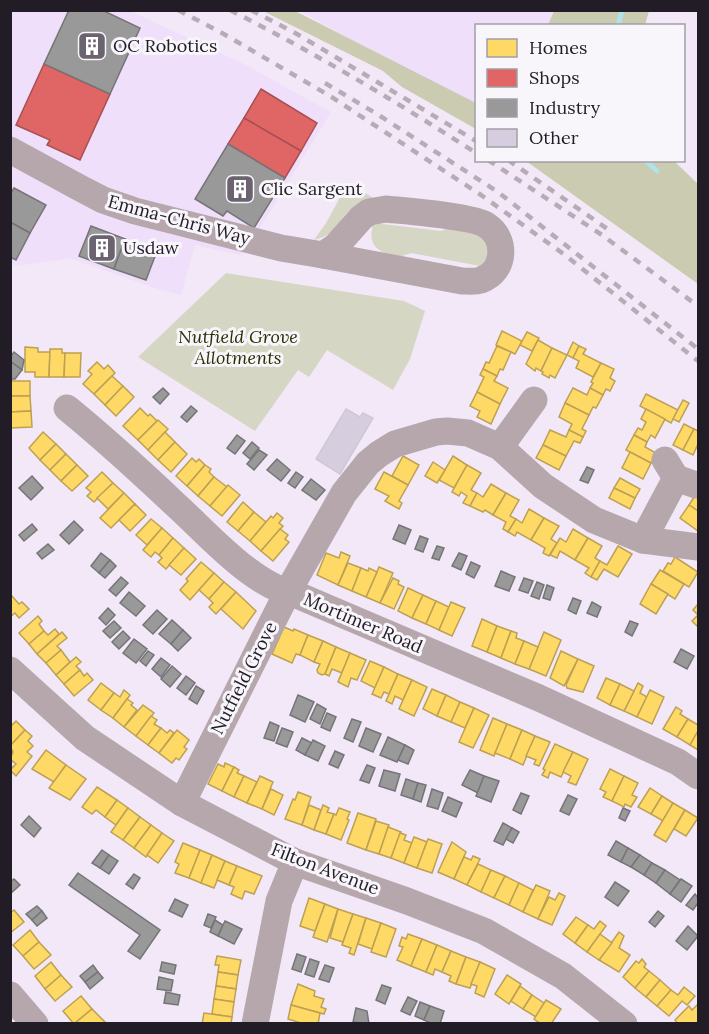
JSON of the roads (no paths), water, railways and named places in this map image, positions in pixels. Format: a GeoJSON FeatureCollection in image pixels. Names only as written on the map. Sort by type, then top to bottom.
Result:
{"type":"FeatureCollection","features":[{"type":"Feature","properties":{"kind":"street","name":"Emma-Chris Way"},"geometry":{"type":"LineString","coordinates":[[10,150],[104,200],[135,211],[281,248],[474,281],[481,280],[496,267],[501,256],[501,247],[499,238],[485,224],[467,219],[386,210],[369,212],[336,246],[323,255]]}},
{"type":"Feature","properties":{"kind":"street"},"geometry":{"type":"LineString","coordinates":[[347,235],[373,265]]}},
{"type":"Feature","properties":{"kind":"street"},"geometry":{"type":"LineString","coordinates":[[500,447],[535,396]]}},
{"type":"Feature","properties":{"kind":"street","name":"Mortimer Road"},"geometry":{"type":"LineString","coordinates":[[68,408],[113,446],[239,562],[277,590],[297,595],[539,698],[678,762],[699,776]]}},
{"type":"Feature","properties":{"kind":"street","name":"Nutfield Grove"},"geometry":{"type":"LineString","coordinates":[[182,803],[287,593],[344,493],[356,475],[379,453],[413,438],[447,431],[468,434],[500,447],[543,486],[594,520],[643,540],[699,547]]}},
{"type":"Feature","properties":{"kind":"street"},"geometry":{"type":"LineString","coordinates":[[643,540],[679,474]]}},
{"type":"Feature","properties":{"kind":"street","name":"Filton Avenue"},"geometry":{"type":"LineString","coordinates":[[10,670],[85,738],[182,803],[295,862],[407,901],[483,931],[563,976],[624,1023]]}},
{"type":"Feature","properties":{"kind":"street"},"geometry":{"type":"LineString","coordinates":[[255,1023],[279,901],[295,862]]}},
{"type":"Feature","properties":{"kind":"street"},"geometry":{"type":"LineString","coordinates":[[10,995],[35,1023]]}},
{"type":"Feature","properties":{"kind":"waterway"},"geometry":{"type":"LineString","coordinates":[[618,24],[622,10]]}},
{"type":"Feature","properties":{"kind":"waterway"},"geometry":{"type":"LineString","coordinates":[[647,162],[657,171]]}},
{"type":"Feature","properties":{"kind":"railway"},"geometry":{"type":"LineString","coordinates":[[178,10],[330,96],[481,195],[565,255],[698,361]]}},
{"type":"Feature","properties":{"kind":"railway"},"geometry":{"type":"LineString","coordinates":[[230,10],[355,78],[475,152]]}},
{"type":"Feature","properties":{"kind":"railway"},"geometry":{"type":"LineString","coordinates":[[251,10],[297,34],[475,140]]}},
{"type":"Feature","properties":{"kind":"railway"},"geometry":{"type":"LineString","coordinates":[[325,83],[498,192],[698,349]]}},
{"type":"Feature","properties":{"kind":"railway"},"geometry":{"type":"LineString","coordinates":[[491,162],[602,235],[698,306]]}},
{"type":"Feature","properties":{"kind":"railway"},"geometry":{"type":"LineString","coordinates":[[511,162],[609,230]]}},
{"type":"Feature","properties":{"kind":"place","name":"OC Robotics"},"geometry":{"type":"Point","coordinates":[92,46]}},
{"type":"Feature","properties":{"kind":"place","name":"Clic Sargent"},"geometry":{"type":"Point","coordinates":[240,189]}},
{"type":"Feature","properties":{"kind":"place","name":"Usdaw"},"geometry":{"type":"Point","coordinates":[102,248]}},
{"type":"Feature","properties":{"kind":"park label","name":"Nutfield Grove Allotments"},"geometry":{"type":"Point","coordinates":[238,347]}}]}
